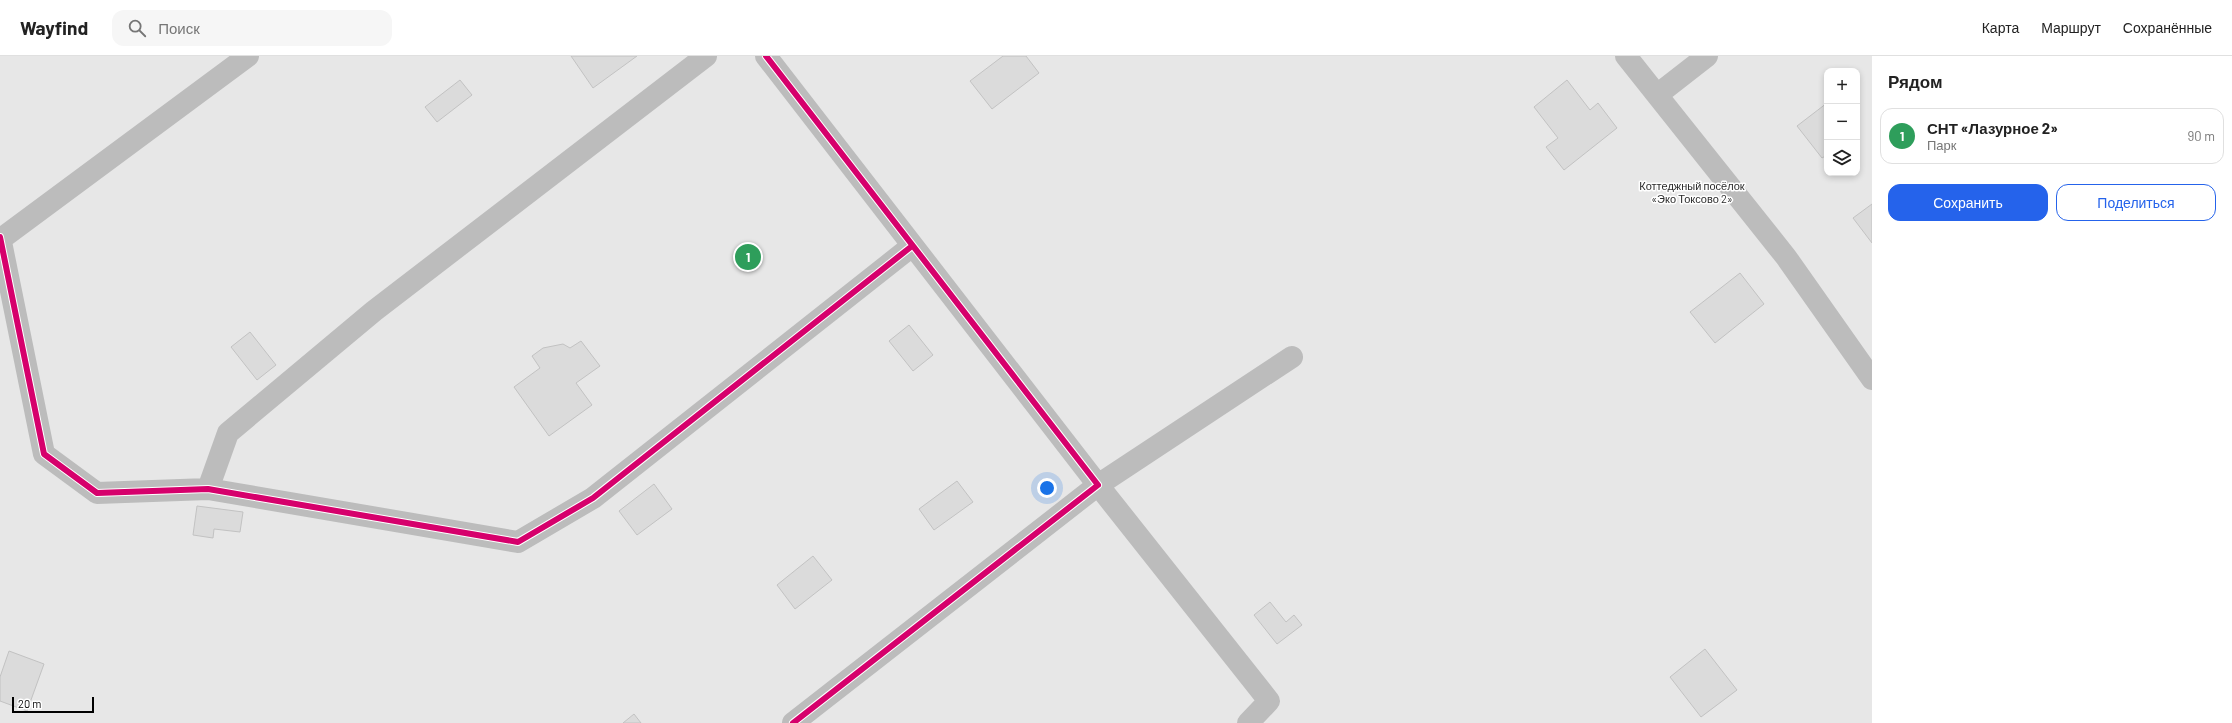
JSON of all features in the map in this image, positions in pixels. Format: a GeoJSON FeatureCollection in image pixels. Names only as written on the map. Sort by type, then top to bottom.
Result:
{"type":"FeatureCollection","features":[{"type":"Feature","properties":{"kind":"street"},"geometry":{"type":"LineString","coordinates":[[248,56],[0,238],[44,454],[97,493],[208,489],[518,542],[593,498],[912,246]]}},
{"type":"Feature","properties":{"kind":"street"},"geometry":{"type":"LineString","coordinates":[[208,489],[228,433],[374,311],[706,56]]}},
{"type":"Feature","properties":{"kind":"street"},"geometry":{"type":"LineString","coordinates":[[766,56],[1098,485],[1269,701],[1248,723]]}},
{"type":"Feature","properties":{"kind":"street"},"geometry":{"type":"LineString","coordinates":[[1626,56],[1786,257],[1872,379]]}},
{"type":"Feature","properties":{"kind":"street"},"geometry":{"type":"LineString","coordinates":[[1657,95],[1707,56]]}},
{"type":"Feature","properties":{"kind":"street"},"geometry":{"type":"LineString","coordinates":[[793,723],[1098,485],[1292,357]]}},
{"type":"Feature","properties":{"kind":"green space","name":"Коттеджный посёлок «Эко Токсово 2»"},"geometry":{"type":"Polygon","coordinates":[[[0,56],[1872,56],[1872,723],[0,723],[0,56]]]}},
{"type":"Feature","properties":{"kind":"building"},"geometry":{"type":"Polygon","coordinates":[[[571,56],[637,56],[593,88],[571,56]]]}},
{"type":"Feature","properties":{"kind":"building"},"geometry":{"type":"Polygon","coordinates":[[[1003,56],[1026,56],[1039,73],[992,109],[970,81],[1003,56]]]}},
{"type":"Feature","properties":{"kind":"building"},"geometry":{"type":"Polygon","coordinates":[[[460,80],[472,95],[437,122],[425,107],[460,80]]]}},
{"type":"Feature","properties":{"kind":"building"},"geometry":{"type":"Polygon","coordinates":[[[1567,80],[1590,110],[1598,103],[1617,128],[1564,170],[1546,147],[1558,138],[1534,107],[1567,80]]]}},
{"type":"Feature","properties":{"kind":"building"},"geometry":{"type":"Polygon","coordinates":[[[1824,105],[1824,157],[1822,158],[1797,126],[1824,105]]]}},
{"type":"Feature","properties":{"kind":"building"},"geometry":{"type":"Polygon","coordinates":[[[1872,204],[1872,243],[1853,218],[1872,204]]]}},
{"type":"Feature","properties":{"kind":"building"},"geometry":{"type":"Polygon","coordinates":[[[1740,273],[1764,304],[1715,343],[1690,312],[1740,273]]]}},
{"type":"Feature","properties":{"kind":"building"},"geometry":{"type":"Polygon","coordinates":[[[909,325],[933,355],[913,371],[889,341],[909,325]]]}},
{"type":"Feature","properties":{"kind":"building"},"geometry":{"type":"Polygon","coordinates":[[[250,332],[276,365],[257,380],[231,347],[250,332]]]}},
{"type":"Feature","properties":{"kind":"building"},"geometry":{"type":"Polygon","coordinates":[[[581,341],[600,366],[576,383],[592,405],[549,436],[514,387],[540,368],[532,356],[543,348],[563,344],[570,348],[581,341]]]}},
{"type":"Feature","properties":{"kind":"building"},"geometry":{"type":"Polygon","coordinates":[[[957,481],[973,502],[934,530],[919,509],[957,481]]]}},
{"type":"Feature","properties":{"kind":"building"},"geometry":{"type":"Polygon","coordinates":[[[654,484],[672,509],[637,535],[619,511],[654,484]]]}},
{"type":"Feature","properties":{"kind":"building"},"geometry":{"type":"Polygon","coordinates":[[[197,506],[243,512],[240,532],[214,529],[213,538],[193,535],[197,506]]]}},
{"type":"Feature","properties":{"kind":"building"},"geometry":{"type":"Polygon","coordinates":[[[813,556],[832,580],[795,609],[777,585],[813,556]]]}},
{"type":"Feature","properties":{"kind":"building"},"geometry":{"type":"Polygon","coordinates":[[[1270,602],[1286,622],[1294,615],[1302,625],[1277,644],[1254,615],[1270,602]]]}},
{"type":"Feature","properties":{"kind":"building"},"geometry":{"type":"Polygon","coordinates":[[[1705,649],[1737,690],[1701,717],[1670,677],[1705,649]]]}},
{"type":"Feature","properties":{"kind":"building"},"geometry":{"type":"Polygon","coordinates":[[[9,651],[44,664],[27,711],[0,701],[0,677],[9,651]]]}},
{"type":"Feature","properties":{"kind":"building"},"geometry":{"type":"Polygon","coordinates":[[[634,714],[641,723],[623,723],[634,714]]]}},
{"type":"Feature","properties":{"kind":"cycle path"},"geometry":{"type":"LineString","coordinates":[[766,56],[1098,485],[793,723]]}},
{"type":"Feature","properties":{"kind":"cycle path"},"geometry":{"type":"LineString","coordinates":[[0,237],[44,454],[97,493],[208,489],[518,542],[593,498],[912,246]]}},
{"type":"Feature","properties":{"kind":"place","name":"СНТ «Лазурное 2»"},"geometry":{"type":"Point","coordinates":[748,257]}}]}
